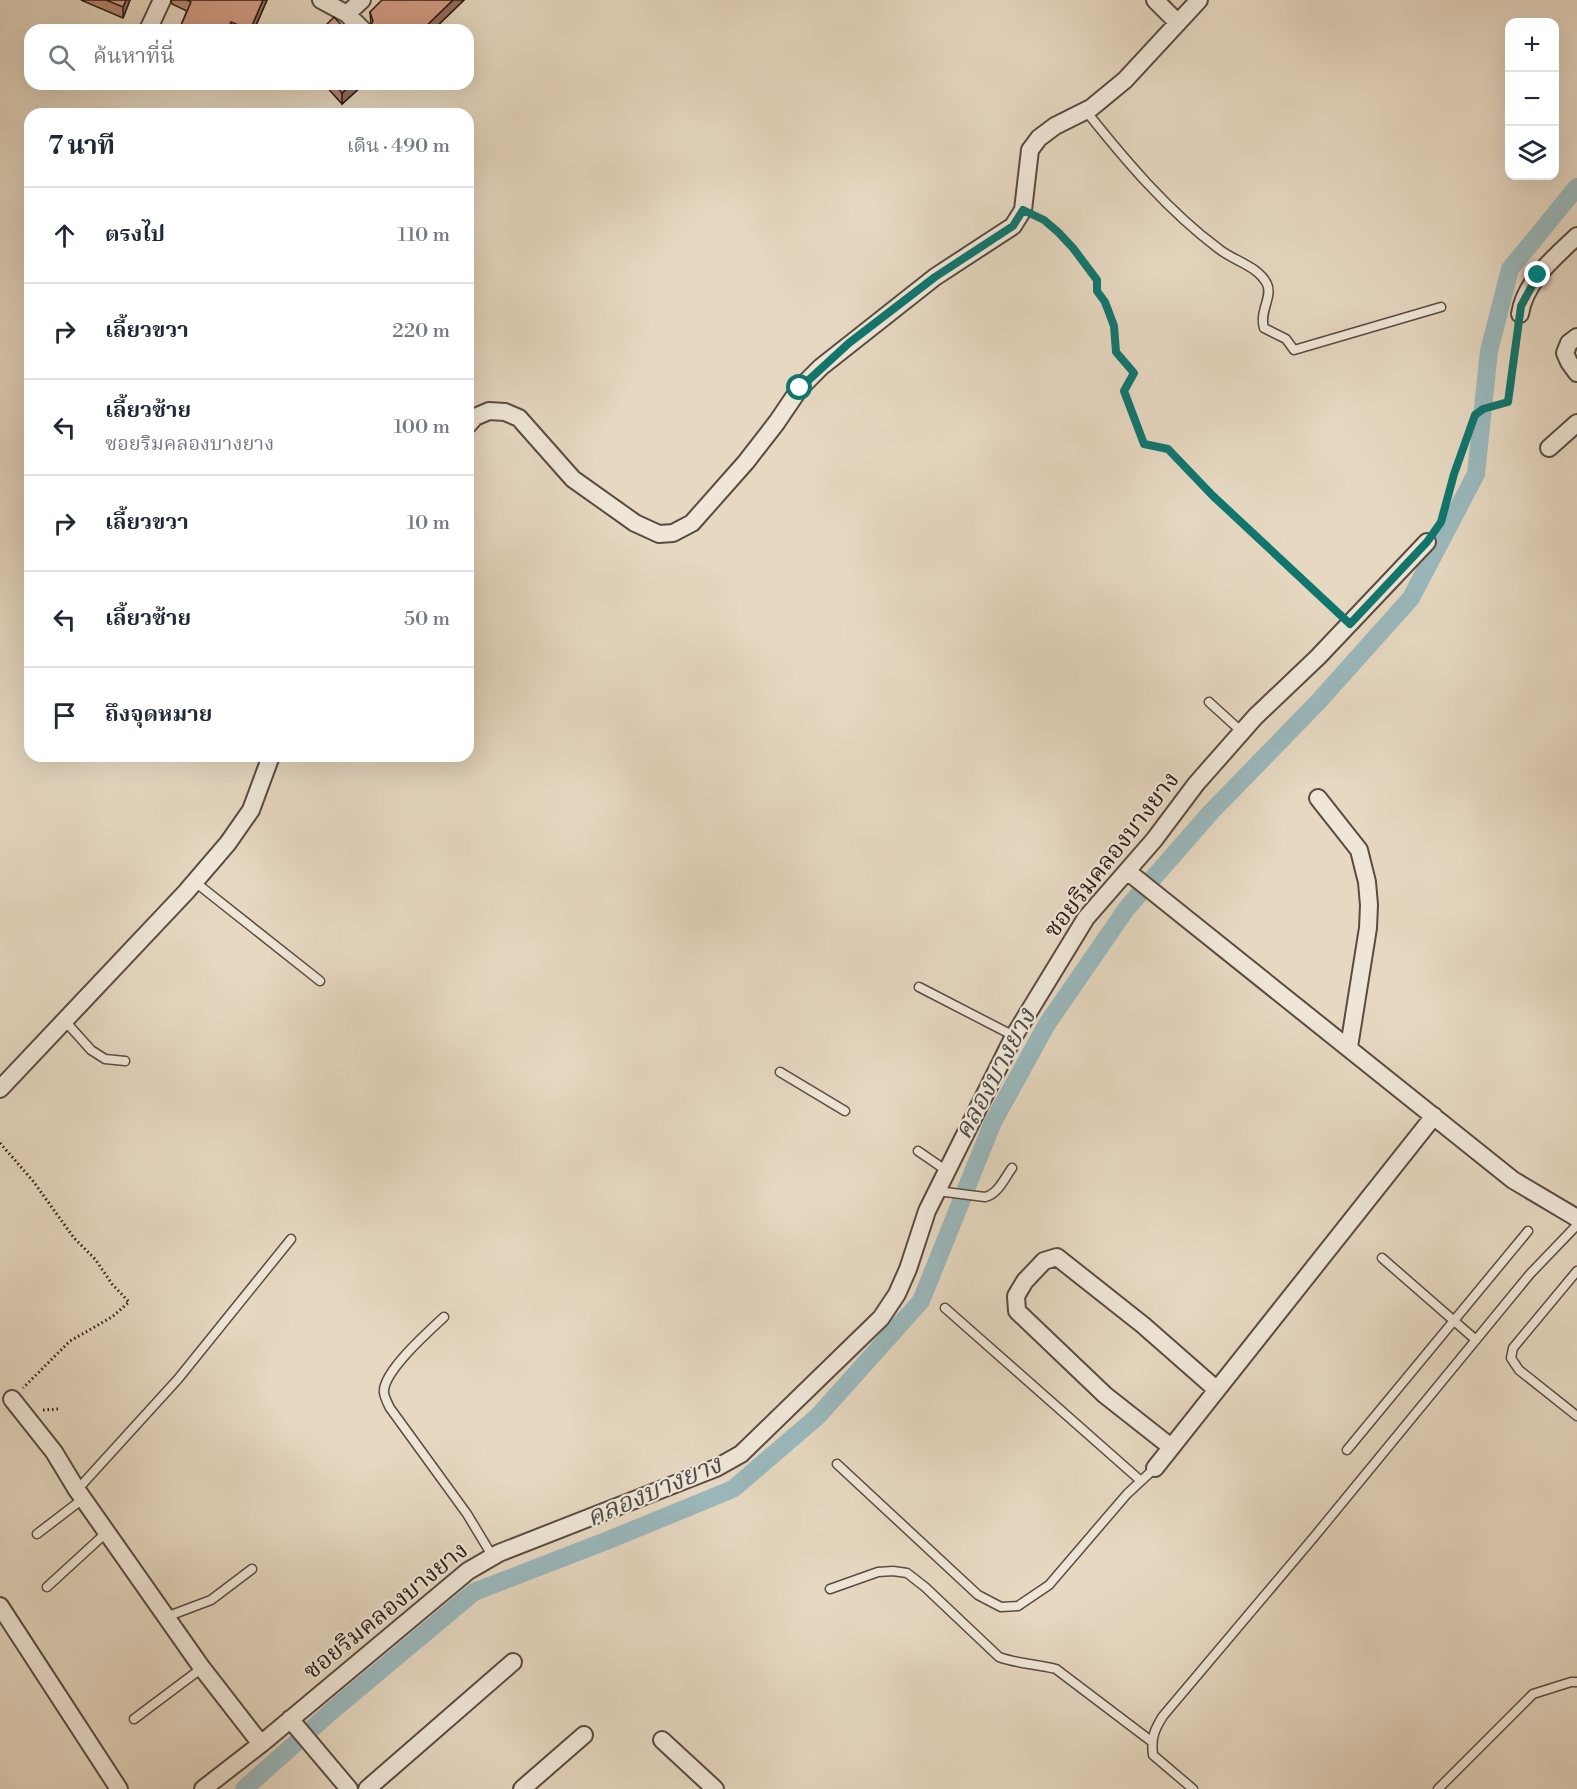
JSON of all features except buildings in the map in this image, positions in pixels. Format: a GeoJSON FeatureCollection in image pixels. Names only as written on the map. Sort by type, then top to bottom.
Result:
{"type":"FeatureCollection","features":[{"type":"Feature","properties":{"kind":"street"},"geometry":{"type":"LineString","coordinates":[[151,24],[162,0]]}},
{"type":"Feature","properties":{"kind":"street"},"geometry":{"type":"LineString","coordinates":[[321,0],[347,14],[357,24]]}},
{"type":"Feature","properties":{"kind":"street"},"geometry":{"type":"LineString","coordinates":[[347,14],[362,0]]}},
{"type":"Feature","properties":{"kind":"street"},"geometry":{"type":"LineString","coordinates":[[1155,0],[1178,23]]}},
{"type":"Feature","properties":{"kind":"street"},"geometry":{"type":"LineString","coordinates":[[474,418],[489,411],[505,412],[519,418],[573,479],[635,523],[659,534],[673,533],[692,523],[705,511],[763,440],[800,388],[821,367],[935,277],[1013,226],[1023,210],[1030,150],[1039,138],[1055,126],[1086,111],[1125,80],[1199,0]]}},
{"type":"Feature","properties":{"kind":"street"},"geometry":{"type":"LineString","coordinates":[[1520,314],[1521,306],[1538,275],[1577,236]]}},
{"type":"Feature","properties":{"kind":"street"},"geometry":{"type":"LineString","coordinates":[[1577,337],[1569,343],[1565,353],[1577,373]]}},
{"type":"Feature","properties":{"kind":"street"},"geometry":{"type":"LineString","coordinates":[[1549,448],[1577,423]]}},
{"type":"Feature","properties":{"kind":"street","name":"ซอยริมคลองบางยาง"},"geometry":{"type":"LineString","coordinates":[[203,1789],[261,1744],[468,1571],[492,1557],[716,1468],[741,1454],[881,1318],[897,1294],[908,1269],[927,1211],[1014,1036],[1086,918],[1131,874],[1196,784],[1242,732],[1350,624],[1427,542]]}},
{"type":"Feature","properties":{"kind":"street"},"geometry":{"type":"LineString","coordinates":[[0,1089],[195,882],[228,843],[251,810],[269,762]]}},
{"type":"Feature","properties":{"kind":"street"},"geometry":{"type":"LineString","coordinates":[[1318,798],[1359,850],[1367,882],[1368,928],[1349,1047]]}},
{"type":"Feature","properties":{"kind":"street"},"geometry":{"type":"LineString","coordinates":[[1131,874],[1513,1180],[1577,1218]]}},
{"type":"Feature","properties":{"kind":"street"},"geometry":{"type":"LineString","coordinates":[[1155,1468],[1434,1116]]}},
{"type":"Feature","properties":{"kind":"street"},"geometry":{"type":"LineString","coordinates":[[1171,1447],[1105,1395],[1017,1311],[1016,1296],[1026,1281],[1044,1261],[1057,1257],[1143,1325],[1217,1390]]}},
{"type":"Feature","properties":{"kind":"street"},"geometry":{"type":"LineString","coordinates":[[12,1399],[54,1452],[80,1494],[202,1668],[261,1744]]}},
{"type":"Feature","properties":{"kind":"street"},"geometry":{"type":"LineString","coordinates":[[0,1606],[119,1789]]}},
{"type":"Feature","properties":{"kind":"street"},"geometry":{"type":"LineString","coordinates":[[367,1789],[513,1662]]}},
{"type":"Feature","properties":{"kind":"street"},"geometry":{"type":"LineString","coordinates":[[290,1719],[349,1789]]}},
{"type":"Feature","properties":{"kind":"street"},"geometry":{"type":"LineString","coordinates":[[522,1789],[584,1735]]}},
{"type":"Feature","properties":{"kind":"street"},"geometry":{"type":"LineString","coordinates":[[662,1740],[715,1789]]}},
{"type":"Feature","properties":{"kind":"lane"},"geometry":{"type":"LineString","coordinates":[[1086,111],[1114,146],[1181,217],[1221,251],[1249,266],[1267,284],[1269,294],[1261,319],[1264,328],[1286,339],[1294,350],[1441,307]]}},
{"type":"Feature","properties":{"kind":"lane"},"geometry":{"type":"LineString","coordinates":[[1209,702],[1242,732]]}},
{"type":"Feature","properties":{"kind":"lane"},"geometry":{"type":"LineString","coordinates":[[195,882],[320,981]]}},
{"type":"Feature","properties":{"kind":"lane"},"geometry":{"type":"LineString","coordinates":[[919,987],[1014,1036]]}},
{"type":"Feature","properties":{"kind":"lane"},"geometry":{"type":"LineString","coordinates":[[65,1021],[92,1050],[105,1059],[125,1061]]}},
{"type":"Feature","properties":{"kind":"lane"},"geometry":{"type":"LineString","coordinates":[[780,1072],[845,1111]]}},
{"type":"Feature","properties":{"kind":"lane"},"geometry":{"type":"LineString","coordinates":[[918,1151],[947,1171]]}},
{"type":"Feature","properties":{"kind":"lane"},"geometry":{"type":"LineString","coordinates":[[937,1191],[985,1197],[995,1192],[1012,1168]]}},
{"type":"Feature","properties":{"kind":"lane"},"geometry":{"type":"LineString","coordinates":[[1193,1789],[1153,1755],[1153,1731],[1163,1716],[1530,1274],[1577,1225]]}},
{"type":"Feature","properties":{"kind":"lane"},"geometry":{"type":"LineString","coordinates":[[1347,1450],[1528,1231]]}},
{"type":"Feature","properties":{"kind":"lane"},"geometry":{"type":"LineString","coordinates":[[37,1534],[80,1494],[178,1379],[291,1239]]}},
{"type":"Feature","properties":{"kind":"lane"},"geometry":{"type":"LineString","coordinates":[[1382,1258],[1476,1340]]}},
{"type":"Feature","properties":{"kind":"lane"},"geometry":{"type":"LineString","coordinates":[[1577,1271],[1513,1348],[1511,1358],[1519,1370],[1577,1416]]}},
{"type":"Feature","properties":{"kind":"lane"},"geometry":{"type":"LineString","coordinates":[[945,1308],[1141,1481]]}},
{"type":"Feature","properties":{"kind":"lane"},"geometry":{"type":"LineString","coordinates":[[444,1317],[420,1339],[387,1378],[383,1392],[390,1407],[467,1514],[492,1557]]}},
{"type":"Feature","properties":{"kind":"lane"},"geometry":{"type":"LineString","coordinates":[[837,1464],[978,1595],[1001,1607],[1018,1606],[1049,1585],[1127,1494],[1155,1468]]}},
{"type":"Feature","properties":{"kind":"lane"},"geometry":{"type":"LineString","coordinates":[[47,1587],[107,1532]]}},
{"type":"Feature","properties":{"kind":"lane"},"geometry":{"type":"LineString","coordinates":[[166,1617],[211,1600],[252,1569]]}},
{"type":"Feature","properties":{"kind":"lane"},"geometry":{"type":"LineString","coordinates":[[830,1589],[878,1572],[893,1570],[907,1573],[999,1657],[1014,1663],[1056,1669],[1152,1741]]}},
{"type":"Feature","properties":{"kind":"lane"},"geometry":{"type":"LineString","coordinates":[[134,1719],[202,1668]]}},
{"type":"Feature","properties":{"kind":"lane"},"geometry":{"type":"LineString","coordinates":[[1438,1789],[1533,1694],[1571,1682],[1577,1683]]}},
{"type":"Feature","properties":{"kind":"path"},"geometry":{"type":"LineString","coordinates":[[1023,210],[1044,220],[1058,232],[1097,280],[1097,291],[1105,302],[1114,326],[1116,352],[1134,373],[1124,391],[1144,444],[1168,449],[1212,495],[1350,624]]}},
{"type":"Feature","properties":{"kind":"path"},"geometry":{"type":"LineString","coordinates":[[1427,542],[1441,522],[1454,474],[1475,415],[1489,407],[1508,402],[1520,314]]}},
{"type":"Feature","properties":{"kind":"path"},"geometry":{"type":"LineString","coordinates":[[0,1143],[33,1181],[74,1238],[95,1259],[112,1284],[129,1302],[112,1317],[70,1341],[12,1399]]}},
{"type":"Feature","properties":{"kind":"waterway","name":"คลองบางยาง"},"geometry":{"type":"LineString","coordinates":[[244,1789],[334,1709],[474,1592],[733,1489],[818,1416],[921,1301],[993,1122],[1047,1024],[1127,908],[1211,812],[1318,702],[1411,598],[1476,474],[1489,351],[1510,269],[1577,187]]}},
{"type":"Feature","properties":{"kind":"route"},"geometry":{"type":"LineString","coordinates":[[800,388],[849,343],[935,277],[1013,226],[1023,210],[1044,220],[1058,232],[1097,280],[1097,291],[1105,302],[1114,326],[1116,352],[1134,373],[1124,391],[1144,444],[1168,449],[1212,495],[1350,624],[1427,542],[1441,522],[1454,474],[1475,415],[1483,409],[1508,402],[1521,306],[1538,275]]}}]}
